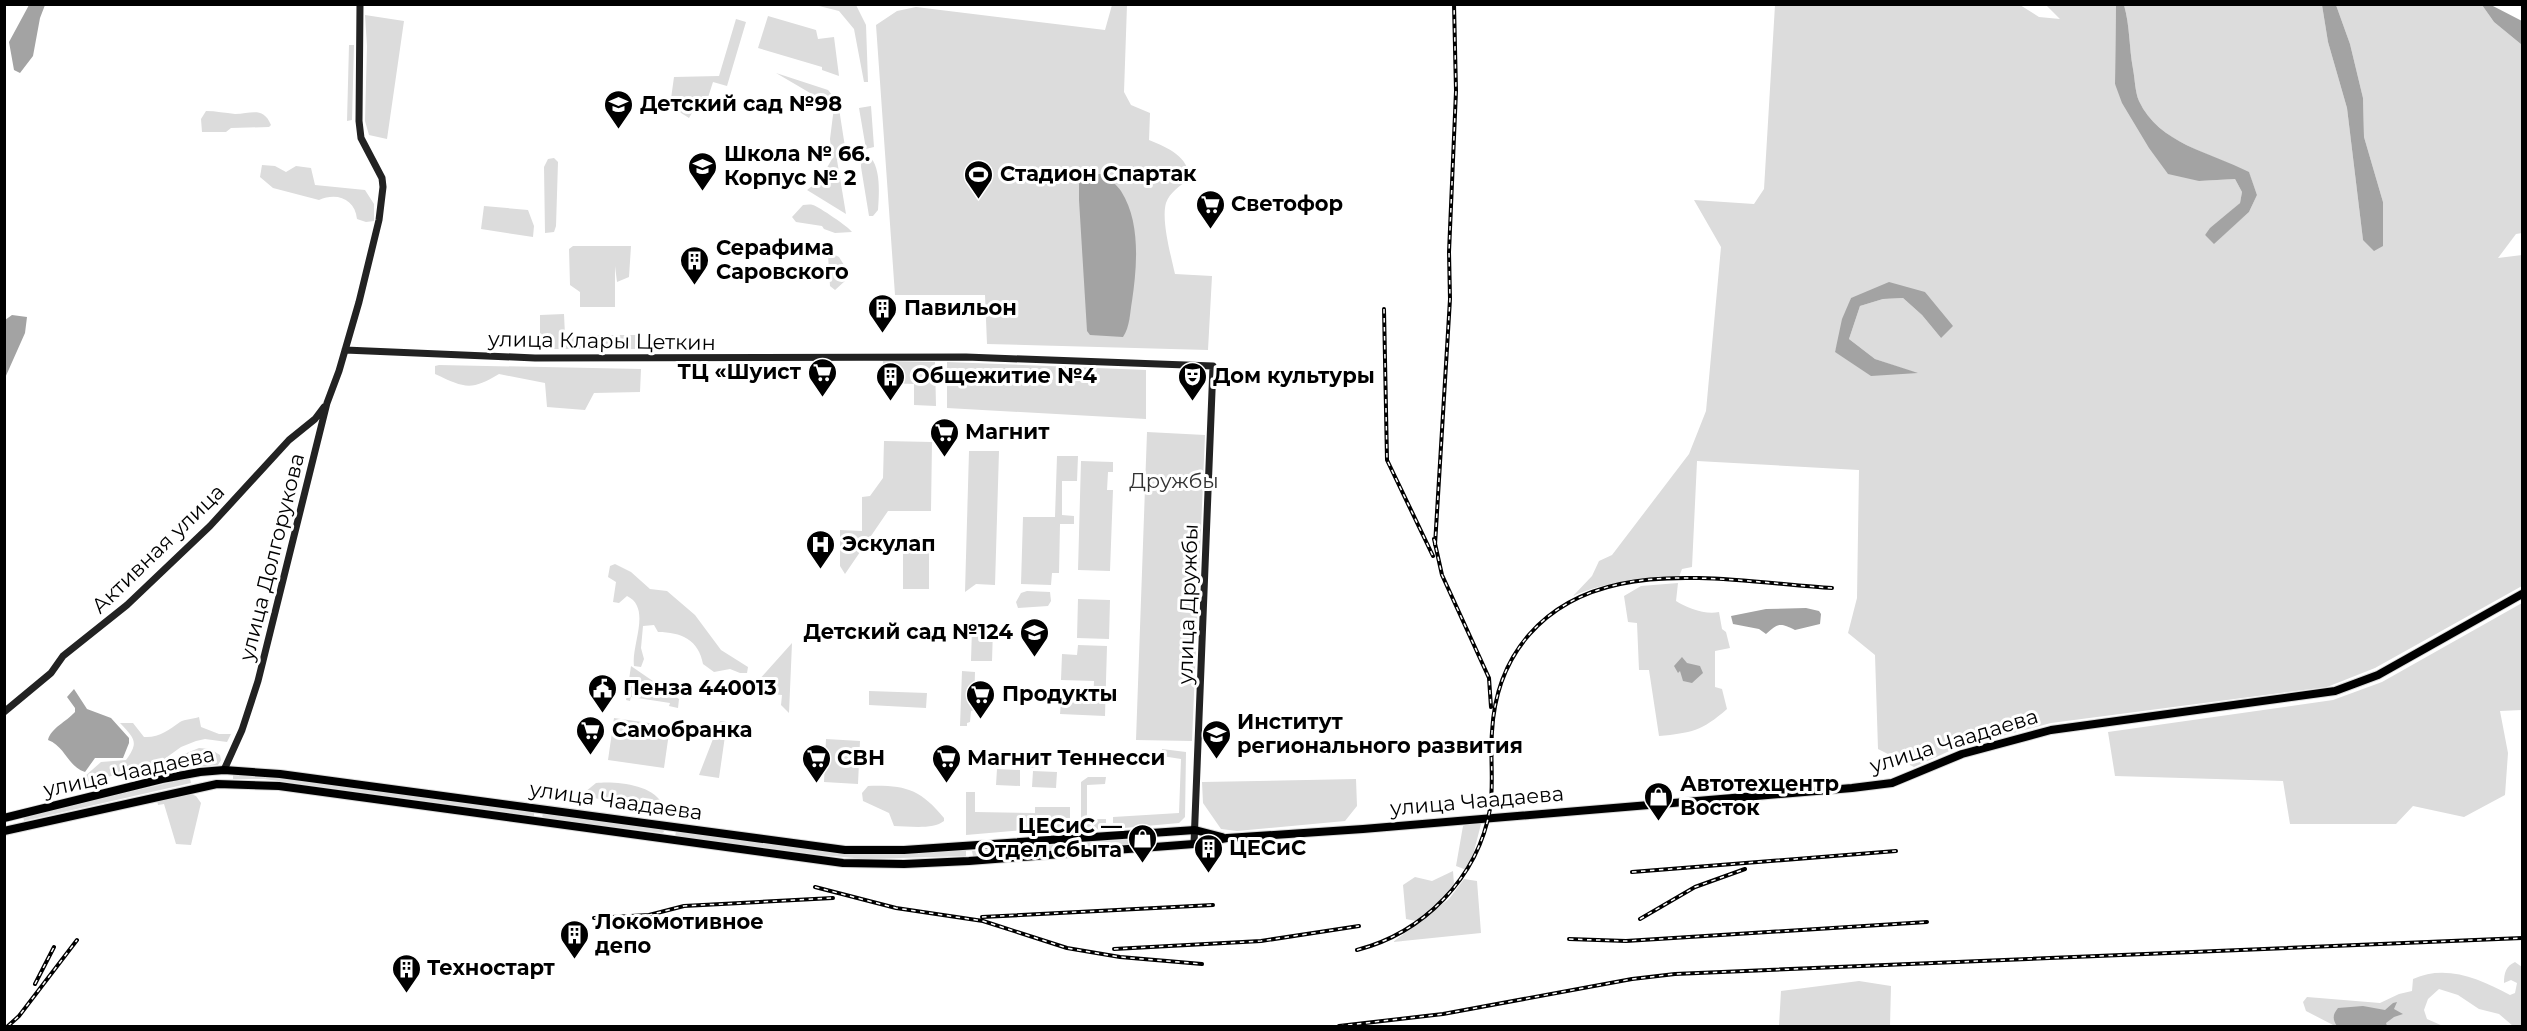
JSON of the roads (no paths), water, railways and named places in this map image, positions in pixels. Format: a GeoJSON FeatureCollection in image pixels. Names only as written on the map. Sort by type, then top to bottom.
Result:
{"type":"FeatureCollection","features":[{"type":"Feature","properties":{"kind":"main road"},"geometry":{"type":"LineString","coordinates":[[345,350],[379,220],[383,187],[382,178],[361,138],[358,121],[360,4]]}},
{"type":"Feature","properties":{"kind":"main road","name":"улица Клары Цеткин"},"geometry":{"type":"LineString","coordinates":[[345,350],[535,358],[966,357],[1213,366]]}},
{"type":"Feature","properties":{"kind":"main road","name":"улица Долгорукова"},"geometry":{"type":"LineString","coordinates":[[224,770],[250,706],[327,403],[345,350]]}},
{"type":"Feature","properties":{"kind":"main road","name":"улица Дружбы"},"geometry":{"type":"LineString","coordinates":[[1194,844],[1213,366]]}},
{"type":"Feature","properties":{"kind":"main road","name":"Активная улица"},"geometry":{"type":"LineString","coordinates":[[4,712],[51,672],[63,656],[127,605],[210,526],[289,440],[315,419],[327,403]]}},
{"type":"Feature","properties":{"kind":"main road","name":"улица Чаадаева"},"geometry":{"type":"LineString","coordinates":[[4,831],[217,784],[279,786],[843,863],[904,864],[1194,844],[1227,838],[1363,829],[1852,788],[1892,783],[1962,754],[2052,730],[2335,692],[2378,675],[2523,594]]}},
{"type":"Feature","properties":{"kind":"main road"},"geometry":{"type":"LineString","coordinates":[[217,784],[224,770]]}},
{"type":"Feature","properties":{"kind":"main road","name":"улица Чаадаева"},"geometry":{"type":"LineString","coordinates":[[4,818],[162,779],[224,770],[280,774],[845,850],[904,850],[1195,830],[1227,838]]}},
{"type":"Feature","properties":{"kind":"main road"},"geometry":{"type":"LineString","coordinates":[[16,815],[20,827]]}},
{"type":"Feature","properties":{"kind":"railway"},"geometry":{"type":"LineString","coordinates":[[1435,545],[1450,299],[1449,252],[1456,91],[1454,4]]}},
{"type":"Feature","properties":{"kind":"railway"},"geometry":{"type":"LineString","coordinates":[[1384,309],[1387,460],[1433,556]]}},
{"type":"Feature","properties":{"kind":"railway"},"geometry":{"type":"LineString","coordinates":[[1434,539],[1442,575],[1489,678],[1491,707]]}},
{"type":"Feature","properties":{"kind":"railway"},"geometry":{"type":"LineString","coordinates":[[1357,950],[1381,942],[1425,916],[1444,899],[1473,858],[1484,834],[1490,809],[1492,732],[1503,678],[1514,655],[1547,617],[1568,603],[1593,592],[1644,580],[1697,578],[1832,588]]}},
{"type":"Feature","properties":{"kind":"railway"},"geometry":{"type":"LineString","coordinates":[[1632,872],[1896,851]]}},
{"type":"Feature","properties":{"kind":"railway"},"geometry":{"type":"LineString","coordinates":[[1640,919],[1695,887],[1745,869]]}},
{"type":"Feature","properties":{"kind":"railway"},"geometry":{"type":"LineString","coordinates":[[815,887],[896,908],[983,921],[1067,948],[1120,957],[1202,964]]}},
{"type":"Feature","properties":{"kind":"railway"},"geometry":{"type":"LineString","coordinates":[[594,918],[649,915],[684,906],[833,898]]}},
{"type":"Feature","properties":{"kind":"railway"},"geometry":{"type":"LineString","coordinates":[[982,917],[1213,905]]}},
{"type":"Feature","properties":{"kind":"railway"},"geometry":{"type":"LineString","coordinates":[[1569,939],[1626,941],[1927,922]]}},
{"type":"Feature","properties":{"kind":"railway"},"geometry":{"type":"LineString","coordinates":[[1114,949],[1261,941],[1359,926]]}},
{"type":"Feature","properties":{"kind":"railway"},"geometry":{"type":"LineString","coordinates":[[1339,1026],[1443,1014],[1632,979],[1675,974],[2522,938]]}},
{"type":"Feature","properties":{"kind":"railway"},"geometry":{"type":"LineString","coordinates":[[8,1026],[19,1016],[77,940]]}},
{"type":"Feature","properties":{"kind":"railway"},"geometry":{"type":"LineString","coordinates":[[35,984],[54,947]]}},
{"type":"Feature","properties":{"kind":"place","name":"Детский сад №98"},"geometry":{"type":"Point","coordinates":[619,130]}},
{"type":"Feature","properties":{"kind":"place","name":"Школа № 66. Корпус № 2"},"geometry":{"type":"Point","coordinates":[703,192]}},
{"type":"Feature","properties":{"kind":"place","name":"Стадион Спартак"},"geometry":{"type":"Point","coordinates":[979,200]}},
{"type":"Feature","properties":{"kind":"place","name":"Светофор"},"geometry":{"type":"Point","coordinates":[1210,230]}},
{"type":"Feature","properties":{"kind":"place","name":"Серафима Саровского"},"geometry":{"type":"Point","coordinates":[695,286]}},
{"type":"Feature","properties":{"kind":"place","name":"Павильон"},"geometry":{"type":"Point","coordinates":[883,334]}},
{"type":"Feature","properties":{"kind":"place","name":"ТЦ «Шуист"},"geometry":{"type":"Point","coordinates":[822,398]}},
{"type":"Feature","properties":{"kind":"place","name":"Общежитие №4"},"geometry":{"type":"Point","coordinates":[891,402]}},
{"type":"Feature","properties":{"kind":"place","name":"Дом культуры"},"geometry":{"type":"Point","coordinates":[1192,402]}},
{"type":"Feature","properties":{"kind":"place","name":"Магнит"},"geometry":{"type":"Point","coordinates":[944,458]}},
{"type":"Feature","properties":{"kind":"place","name":"Эскулап"},"geometry":{"type":"Point","coordinates":[821,570]}},
{"type":"Feature","properties":{"kind":"place","name":"Детский сад №124"},"geometry":{"type":"Point","coordinates":[1034,658]}},
{"type":"Feature","properties":{"kind":"place","name":"Пенза 440013"},"geometry":{"type":"Point","coordinates":[602,714]}},
{"type":"Feature","properties":{"kind":"place","name":"Продукты"},"geometry":{"type":"Point","coordinates":[981,720]}},
{"type":"Feature","properties":{"kind":"place","name":"Самобранка"},"geometry":{"type":"Point","coordinates":[591,756]}},
{"type":"Feature","properties":{"kind":"place","name":"Институт регионального развития"},"geometry":{"type":"Point","coordinates":[1216,760]}},
{"type":"Feature","properties":{"kind":"place","name":"СВН"},"geometry":{"type":"Point","coordinates":[816,784]}},
{"type":"Feature","properties":{"kind":"place","name":"Магнит Теннесси"},"geometry":{"type":"Point","coordinates":[946,784]}},
{"type":"Feature","properties":{"kind":"place","name":"Автотехцентр Восток"},"geometry":{"type":"Point","coordinates":[1659,822]}},
{"type":"Feature","properties":{"kind":"place","name":"ЦЕСиС — Отдел сбыта"},"geometry":{"type":"Point","coordinates":[1143,864]}},
{"type":"Feature","properties":{"kind":"place","name":"ЦЕСиС"},"geometry":{"type":"Point","coordinates":[1208,874]}},
{"type":"Feature","properties":{"kind":"place","name":"Локомотивное депо"},"geometry":{"type":"Point","coordinates":[574,960]}},
{"type":"Feature","properties":{"kind":"place","name":"Техностарт"},"geometry":{"type":"Point","coordinates":[406,994]}},
{"type":"Feature","properties":{"kind":"park label","name":"Дружбы"},"geometry":{"type":"Point","coordinates":[1174,481]}}]}
